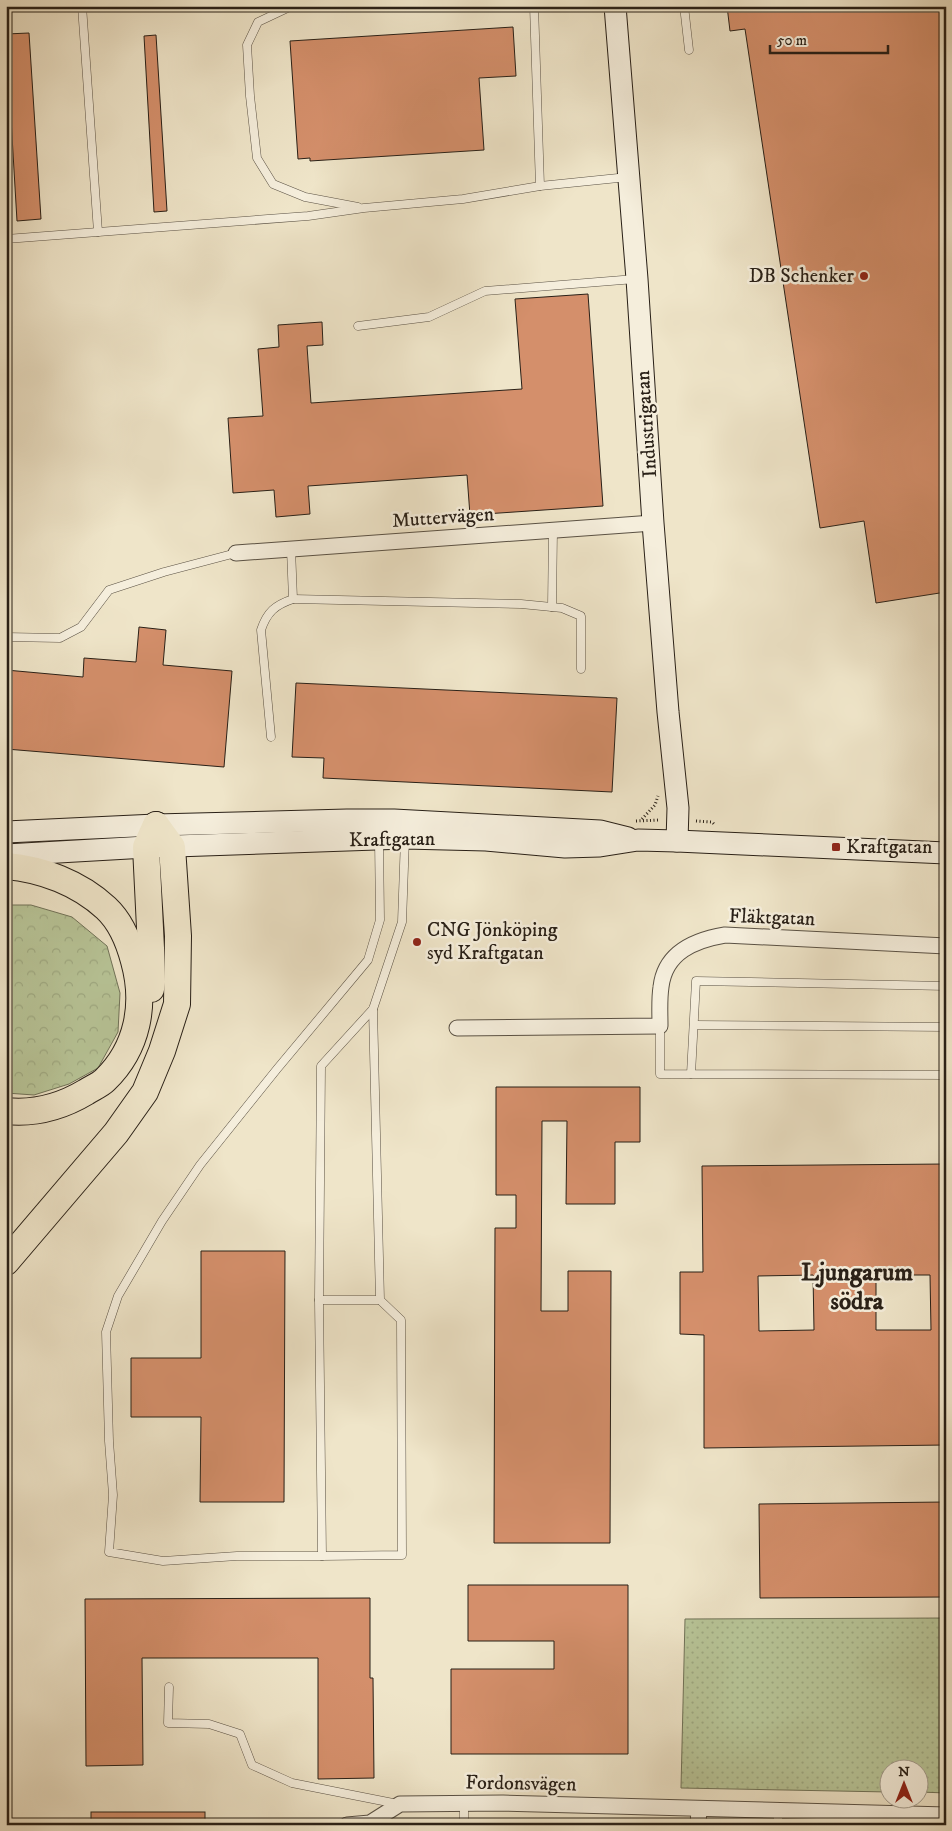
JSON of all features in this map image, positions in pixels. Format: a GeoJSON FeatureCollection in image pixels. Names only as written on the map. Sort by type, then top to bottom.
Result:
{"type":"FeatureCollection","features":[{"type":"Feature","properties":{"kind":"highway"},"geometry":{"type":"LineString","coordinates":[[6,1111],[44,1110],[75,1099],[104,1080],[124,1055],[146,1011],[152,982],[158,840]]}},
{"type":"Feature","properties":{"kind":"highway"},"geometry":{"type":"LineString","coordinates":[[6,1262],[116,1133],[145,1092],[162,1051],[177,1004],[178,936],[158,840]]}},
{"type":"Feature","properties":{"kind":"highway"},"geometry":{"type":"LineString","coordinates":[[6,866],[58,877],[85,891],[107,909],[124,933],[140,979],[141,1004],[134,1034]]}},
{"type":"Feature","properties":{"kind":"street","name":"Industrigatan"},"geometry":{"type":"LineString","coordinates":[[615,6],[637,279],[653,523],[668,712],[678,808],[677,841]]}},
{"type":"Feature","properties":{"kind":"street","name":"Muttervägen"},"geometry":{"type":"LineString","coordinates":[[236,553],[653,523]]}},
{"type":"Feature","properties":{"kind":"street","name":"Kraftgatan"},"geometry":{"type":"LineString","coordinates":[[158,840],[394,820],[600,831],[638,840]]}},
{"type":"Feature","properties":{"kind":"street"},"geometry":{"type":"LineString","coordinates":[[6,832],[158,840]]}},
{"type":"Feature","properties":{"kind":"street","name":"Kraftgatan"},"geometry":{"type":"LineString","coordinates":[[158,840],[405,838],[486,840],[565,847],[600,846],[638,840],[946,853]]}},
{"type":"Feature","properties":{"kind":"street"},"geometry":{"type":"LineString","coordinates":[[6,855],[158,840]]}},
{"type":"Feature","properties":{"kind":"street","name":"Fläktgatan"},"geometry":{"type":"LineString","coordinates":[[660,1026],[661,986],[668,965],[678,953],[695,942],[711,937],[744,935],[880,944],[946,946]]}},
{"type":"Feature","properties":{"kind":"street"},"geometry":{"type":"LineString","coordinates":[[457,1028],[660,1026]]}},
{"type":"Feature","properties":{"kind":"street","name":"Fordonsvägen"},"geometry":{"type":"LineString","coordinates":[[400,1804],[503,1803],[699,1809],[778,1818],[946,1815]]}},
{"type":"Feature","properties":{"kind":"street"},"geometry":{"type":"LineString","coordinates":[[348,1825],[370,1823],[400,1804]]}},
{"type":"Feature","properties":{"kind":"street"},"geometry":{"type":"LineString","coordinates":[[698,1825],[699,1809]]}},
{"type":"Feature","properties":{"kind":"lane"},"geometry":{"type":"LineString","coordinates":[[82,6],[98,232]]}},
{"type":"Feature","properties":{"kind":"lane"},"geometry":{"type":"LineString","coordinates":[[292,6],[258,22],[247,45],[250,96],[257,158],[272,184],[305,197],[364,208]]}},
{"type":"Feature","properties":{"kind":"lane"},"geometry":{"type":"LineString","coordinates":[[534,6],[540,186]]}},
{"type":"Feature","properties":{"kind":"lane"},"geometry":{"type":"LineString","coordinates":[[684,6],[689,50]]}},
{"type":"Feature","properties":{"kind":"lane"},"geometry":{"type":"LineString","coordinates":[[6,239],[308,216],[364,208],[463,199],[540,186],[628,178]]}},
{"type":"Feature","properties":{"kind":"lane"},"geometry":{"type":"LineString","coordinates":[[358,326],[429,316],[485,291],[637,279]]}},
{"type":"Feature","properties":{"kind":"lane"},"geometry":{"type":"LineString","coordinates":[[552,607],[553,530]]}},
{"type":"Feature","properties":{"kind":"lane"},"geometry":{"type":"LineString","coordinates":[[291,549],[293,599]]}},
{"type":"Feature","properties":{"kind":"lane"},"geometry":{"type":"LineString","coordinates":[[6,636],[60,638],[81,627],[109,590],[164,572],[236,553]]}},
{"type":"Feature","properties":{"kind":"lane"},"geometry":{"type":"LineString","coordinates":[[271,737],[262,630],[266,616],[282,603],[293,599],[521,604],[562,608],[581,616],[581,669]]}},
{"type":"Feature","properties":{"kind":"lane"},"geometry":{"type":"LineString","coordinates":[[319,1300],[380,1300],[401,1320],[402,1555],[237,1556],[163,1561],[110,1552],[113,1495],[109,1441],[106,1332],[118,1296],[162,1221],[200,1166],[277,1069],[368,960],[380,920],[379,839],[394,820],[405,838],[402,922],[373,1009],[380,1300]]}},
{"type":"Feature","properties":{"kind":"lane"},"geometry":{"type":"LineString","coordinates":[[691,1074],[696,981],[946,986]]}},
{"type":"Feature","properties":{"kind":"lane"},"geometry":{"type":"LineString","coordinates":[[322,1556],[319,1300],[320,1066],[373,1009]]}},
{"type":"Feature","properties":{"kind":"lane"},"geometry":{"type":"LineString","coordinates":[[694,1025],[946,1027]]}},
{"type":"Feature","properties":{"kind":"lane"},"geometry":{"type":"LineString","coordinates":[[660,1026],[660,1074],[946,1075]]}},
{"type":"Feature","properties":{"kind":"lane"},"geometry":{"type":"LineString","coordinates":[[169,1688],[168,1723],[209,1724],[240,1734],[252,1765],[292,1783],[400,1804]]}},
{"type":"Feature","properties":{"kind":"lane"},"geometry":{"type":"LineString","coordinates":[[464,1803],[464,1825]]}},
{"type":"Feature","properties":{"kind":"green space"},"geometry":{"type":"Polygon","coordinates":[[[6,905],[31,905],[72,917],[107,946],[120,993],[118,1032],[98,1068],[69,1084],[34,1095],[6,1093],[6,905]]]}},
{"type":"Feature","properties":{"kind":"green space"},"geometry":{"type":"Polygon","coordinates":[[[946,1618],[946,1793],[930,1792],[930,1758],[880,1758],[880,1792],[681,1788],[685,1619],[946,1618]]]}},
{"type":"Feature","properties":{"kind":"building","name":"DB Schenker"},"geometry":{"type":"Polygon","coordinates":[[[727,6],[946,6],[946,592],[876,603],[864,521],[820,528],[745,29],[730,31],[727,6]]]}},
{"type":"Feature","properties":{"kind":"building"},"geometry":{"type":"Polygon","coordinates":[[[513,27],[516,76],[479,78],[484,150],[310,161],[310,158],[298,159],[290,41],[513,27]]]}},
{"type":"Feature","properties":{"kind":"building"},"geometry":{"type":"Polygon","coordinates":[[[29,33],[41,219],[17,221],[6,34],[29,33]]]}},
{"type":"Feature","properties":{"kind":"building"},"geometry":{"type":"Polygon","coordinates":[[[156,35],[167,211],[154,212],[144,36],[156,35]]]}},
{"type":"Feature","properties":{"kind":"building"},"geometry":{"type":"Polygon","coordinates":[[[588,294],[603,506],[470,515],[467,475],[308,486],[310,514],[276,517],[274,490],[233,493],[228,418],[263,416],[258,349],[279,347],[278,325],[322,322],[323,345],[307,346],[311,403],[522,389],[515,299],[588,294]]]}},
{"type":"Feature","properties":{"kind":"building"},"geometry":{"type":"Polygon","coordinates":[[[139,627],[166,630],[163,665],[232,671],[224,767],[6,749],[6,670],[83,677],[84,658],[136,662],[139,627]]]}},
{"type":"Feature","properties":{"kind":"building"},"geometry":{"type":"Polygon","coordinates":[[[296,683],[617,698],[612,792],[323,778],[324,758],[292,757],[296,683]]]}},
{"type":"Feature","properties":{"kind":"building"},"geometry":{"type":"Polygon","coordinates":[[[496,1087],[640,1087],[640,1142],[615,1142],[615,1204],[566,1204],[567,1121],[542,1121],[541,1311],[568,1311],[568,1271],[611,1271],[610,1543],[494,1543],[495,1228],[516,1228],[516,1195],[496,1195],[496,1087]]]}},
{"type":"Feature","properties":{"kind":"building"},"geometry":{"type":"Polygon","coordinates":[[[946,1164],[946,1445],[704,1448],[704,1335],[680,1334],[680,1272],[703,1272],[702,1166],[946,1164]],[[813,1275],[758,1276],[759,1331],[814,1330],[813,1275]],[[876,1275],[876,1330],[931,1330],[930,1275],[876,1275]]]}},
{"type":"Feature","properties":{"kind":"building"},"geometry":{"type":"Polygon","coordinates":[[[201,1251],[285,1251],[284,1502],[200,1502],[201,1417],[131,1417],[131,1358],[201,1358],[201,1251]]]}},
{"type":"Feature","properties":{"kind":"building"},"geometry":{"type":"Polygon","coordinates":[[[946,1502],[946,1597],[760,1598],[759,1504],[946,1502]]]}},
{"type":"Feature","properties":{"kind":"building"},"geometry":{"type":"Polygon","coordinates":[[[468,1585],[628,1585],[628,1754],[451,1754],[451,1669],[554,1669],[554,1641],[468,1641],[468,1585]]]}},
{"type":"Feature","properties":{"kind":"building"},"geometry":{"type":"Polygon","coordinates":[[[370,1598],[370,1678],[373,1678],[374,1778],[318,1779],[318,1658],[142,1658],[143,1765],[86,1766],[85,1599],[370,1598]]]}},
{"type":"Feature","properties":{"kind":"building"},"geometry":{"type":"Polygon","coordinates":[[[91,1812],[205,1812],[205,1825],[91,1825],[91,1812]]]}},
{"type":"Feature","properties":{"kind":"place","name":"DB Schenker"},"geometry":{"type":"Point","coordinates":[864,276]}},
{"type":"Feature","properties":{"kind":"place","name":"Kraftgatan"},"geometry":{"type":"Point","coordinates":[836,847]}},
{"type":"Feature","properties":{"kind":"place","name":"CNG Jönköping syd Kraftgatan"},"geometry":{"type":"Point","coordinates":[417,942]}},
{"type":"Feature","properties":{"kind":"district","name":"Ljungarum södra"},"geometry":{"type":"Point","coordinates":[857,1286]}}]}
